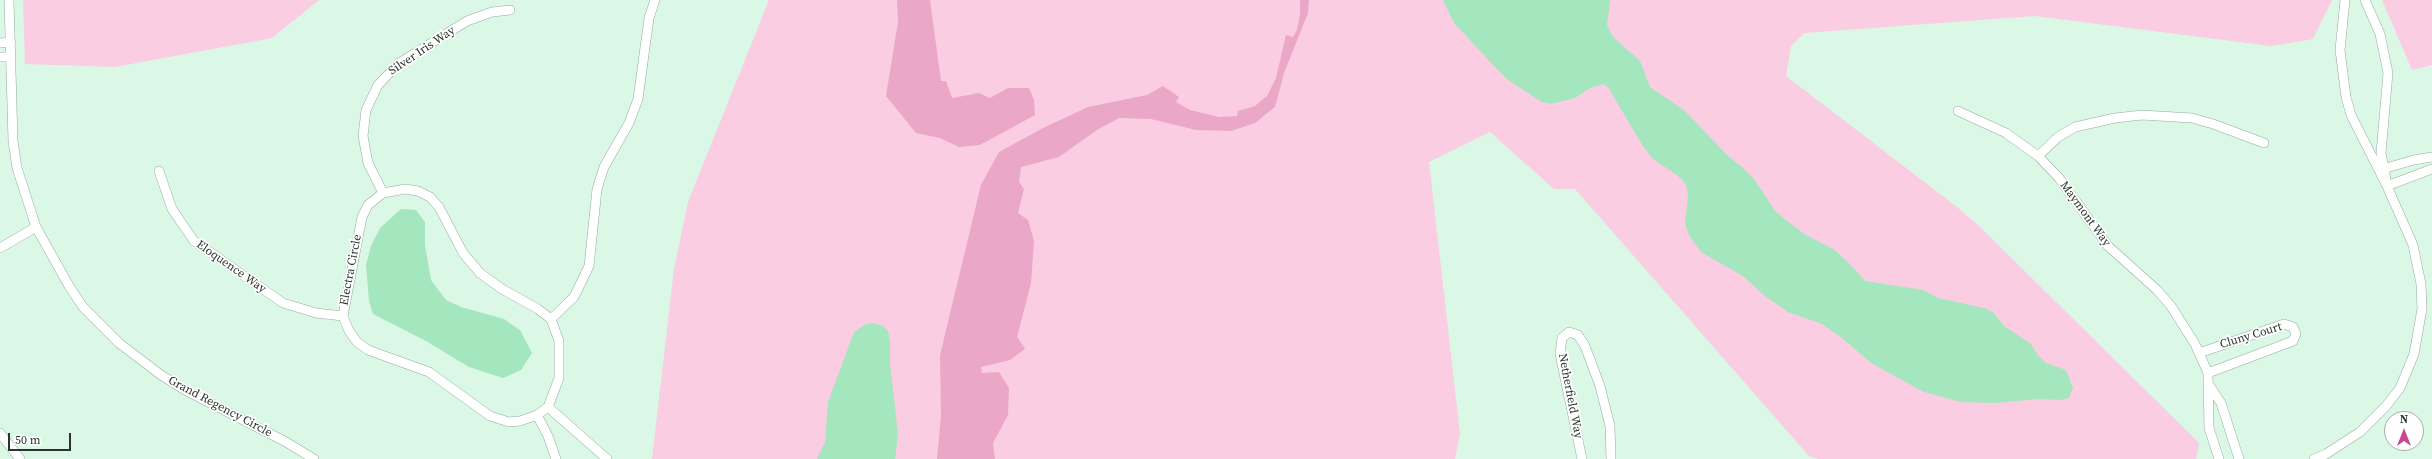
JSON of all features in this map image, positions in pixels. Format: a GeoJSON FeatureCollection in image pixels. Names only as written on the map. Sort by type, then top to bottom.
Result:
{"type":"FeatureCollection","features":[{"type":"Feature","properties":{"kind":"street","name":"Grand Regency Circle"},"geometry":{"type":"LineString","coordinates":[[9,0],[13,141],[25,199],[36,228],[56,265],[84,307],[118,343],[185,390],[286,442],[314,459]]}},
{"type":"Feature","properties":{"kind":"street"},"geometry":{"type":"LineString","coordinates":[[551,319],[574,297],[589,266],[597,189],[604,167],[629,123],[638,99],[649,18],[655,0]]}},
{"type":"Feature","properties":{"kind":"street"},"geometry":{"type":"LineString","coordinates":[[2314,459],[2342,445],[2374,419],[2400,388],[2414,354],[2422,309],[2419,270],[2413,245],[2381,170],[2351,115],[2346,97],[2340,50],[2345,0]]}},
{"type":"Feature","properties":{"kind":"street"},"geometry":{"type":"LineString","coordinates":[[2365,0],[2380,34],[2388,73],[2382,129],[2381,170]]}},
{"type":"Feature","properties":{"kind":"street","name":"Silver Iris Way"},"geometry":{"type":"LineString","coordinates":[[383,193],[368,163],[363,136],[366,110],[378,85],[399,63],[467,21],[492,12],[510,10]]}},
{"type":"Feature","properties":{"kind":"street"},"geometry":{"type":"LineString","coordinates":[[0,42],[11,50],[0,57]]}},
{"type":"Feature","properties":{"kind":"street","name":"Maymont Way"},"geometry":{"type":"LineString","coordinates":[[1958,111],[2006,133],[2038,156],[2063,183],[2108,246],[2157,290],[2171,306],[2186,327],[2208,372],[2209,385],[2207,402],[2209,428],[2219,459]]}},
{"type":"Feature","properties":{"kind":"street"},"geometry":{"type":"LineString","coordinates":[[2038,156],[2058,137],[2075,127],[2115,118],[2142,115],[2192,118],[2213,124],[2264,143]]}},
{"type":"Feature","properties":{"kind":"street"},"geometry":{"type":"LineString","coordinates":[[2381,170],[2432,157]]}},
{"type":"Feature","properties":{"kind":"street"},"geometry":{"type":"LineString","coordinates":[[2387,186],[2432,169]]}},
{"type":"Feature","properties":{"kind":"street","name":"Eloquence Way"},"geometry":{"type":"LineString","coordinates":[[159,172],[172,209],[194,241],[283,303],[316,313],[343,316]]}},
{"type":"Feature","properties":{"kind":"street","name":"Electra Circle"},"geometry":{"type":"LineString","coordinates":[[404,189],[418,190],[430,197],[439,207],[463,253],[480,273],[502,289],[538,308],[551,319],[559,341],[561,366],[556,391],[548,407],[537,415],[520,422],[509,422],[490,416],[429,372],[368,350],[357,342],[349,331],[343,316],[362,217],[368,205],[383,193],[404,189]]}},
{"type":"Feature","properties":{"kind":"street"},"geometry":{"type":"LineString","coordinates":[[0,248],[36,228]]}},
{"type":"Feature","properties":{"kind":"street","name":"Cluny Court"},"geometry":{"type":"LineString","coordinates":[[2199,353],[2284,324],[2293,327],[2296,334],[2293,341],[2208,372]]}},
{"type":"Feature","properties":{"kind":"street","name":"Netherfield Way"},"geometry":{"type":"LineString","coordinates":[[1582,459],[1560,354],[1562,338],[1569,332],[1578,335],[1586,346],[1600,386],[1610,426],[1611,459]]}},
{"type":"Feature","properties":{"kind":"street"},"geometry":{"type":"LineString","coordinates":[[2209,385],[2221,403],[2239,459]]}},
{"type":"Feature","properties":{"kind":"street"},"geometry":{"type":"LineString","coordinates":[[548,407],[607,459]]}},
{"type":"Feature","properties":{"kind":"street"},"geometry":{"type":"LineString","coordinates":[[537,415],[548,436],[556,459]]}},
{"type":"Feature","properties":{"kind":"street"},"geometry":{"type":"LineString","coordinates":[[0,433],[20,459]]}},
{"type":"Feature","properties":{"kind":"shaded area"},"geometry":{"type":"Polygon","coordinates":[[[23,0],[319,0],[272,38],[115,67],[25,64],[23,0]]]}},
{"type":"Feature","properties":{"kind":"shaded area"},"geometry":{"type":"Polygon","coordinates":[[[769,0],[2332,0],[2313,39],[2271,46],[2035,16],[1804,33],[1791,46],[1786,76],[1957,207],[1980,227],[2199,443],[2196,459],[1819,459],[1809,456],[1575,189],[1554,189],[1490,132],[1429,162],[1460,434],[1455,459],[652,459],[674,269],[688,202],[769,0]]]}},
{"type":"Feature","properties":{"kind":"shaded area"},"geometry":{"type":"Polygon","coordinates":[[[897,0],[930,0],[941,81],[946,81],[952,98],[979,93],[990,98],[1008,88],[1029,88],[1034,100],[1035,115],[980,145],[959,147],[940,138],[916,133],[886,96],[898,22],[897,0]]]}},
{"type":"Feature","properties":{"kind":"shaded area"},"geometry":{"type":"Polygon","coordinates":[[[1300,0],[1309,0],[1308,13],[1284,73],[1275,107],[1255,123],[1231,131],[1196,130],[1151,119],[1119,118],[1097,130],[1059,157],[1021,167],[1019,182],[1024,189],[1018,213],[1028,220],[1034,241],[1031,283],[1017,337],[1025,349],[1010,360],[981,367],[982,373],[999,372],[1009,388],[1008,415],[993,443],[995,459],[937,459],[941,415],[940,355],[981,185],[999,152],[1043,128],[1088,107],[1147,95],[1163,86],[1179,97],[1176,102],[1190,110],[1219,117],[1237,116],[1238,111],[1255,106],[1267,96],[1276,78],[1286,35],[1293,37],[1297,30],[1300,14],[1300,0]]]}},
{"type":"Feature","properties":{"kind":"shaded area"},"geometry":{"type":"Polygon","coordinates":[[[1443,0],[1610,0],[1607,25],[1613,37],[1640,61],[1650,87],[1685,111],[1728,156],[1742,167],[1754,179],[1776,212],[1804,234],[1833,249],[1846,260],[1865,281],[1923,290],[1938,298],[1984,308],[1994,313],[2004,326],[2031,344],[2037,354],[2046,363],[2066,370],[2073,388],[2069,398],[2060,400],[2039,399],[1995,403],[1961,402],[1924,392],[1871,363],[1842,338],[1822,324],[1788,312],[1765,296],[1743,276],[1701,252],[1690,237],[1685,224],[1688,196],[1686,184],[1678,176],[1652,158],[1641,143],[1608,87],[1604,84],[1590,88],[1575,98],[1551,104],[1542,102],[1508,80],[1497,69],[1454,23],[1443,0]]]}},
{"type":"Feature","properties":{"kind":"shaded area"},"geometry":{"type":"Polygon","coordinates":[[[2382,0],[2432,0],[2432,65],[2412,70],[2382,0]]]}},
{"type":"Feature","properties":{"kind":"shaded area"},"geometry":{"type":"Polygon","coordinates":[[[401,209],[416,210],[425,222],[425,245],[431,280],[446,300],[461,307],[504,319],[520,330],[532,353],[521,370],[503,378],[469,367],[426,341],[373,314],[369,301],[366,265],[371,246],[380,228],[401,209]]]}},
{"type":"Feature","properties":{"kind":"shaded area"},"geometry":{"type":"Polygon","coordinates":[[[874,323],[883,326],[888,331],[890,341],[890,364],[898,434],[895,459],[817,459],[825,442],[828,402],[854,332],[866,324],[874,323]]]}}]}
